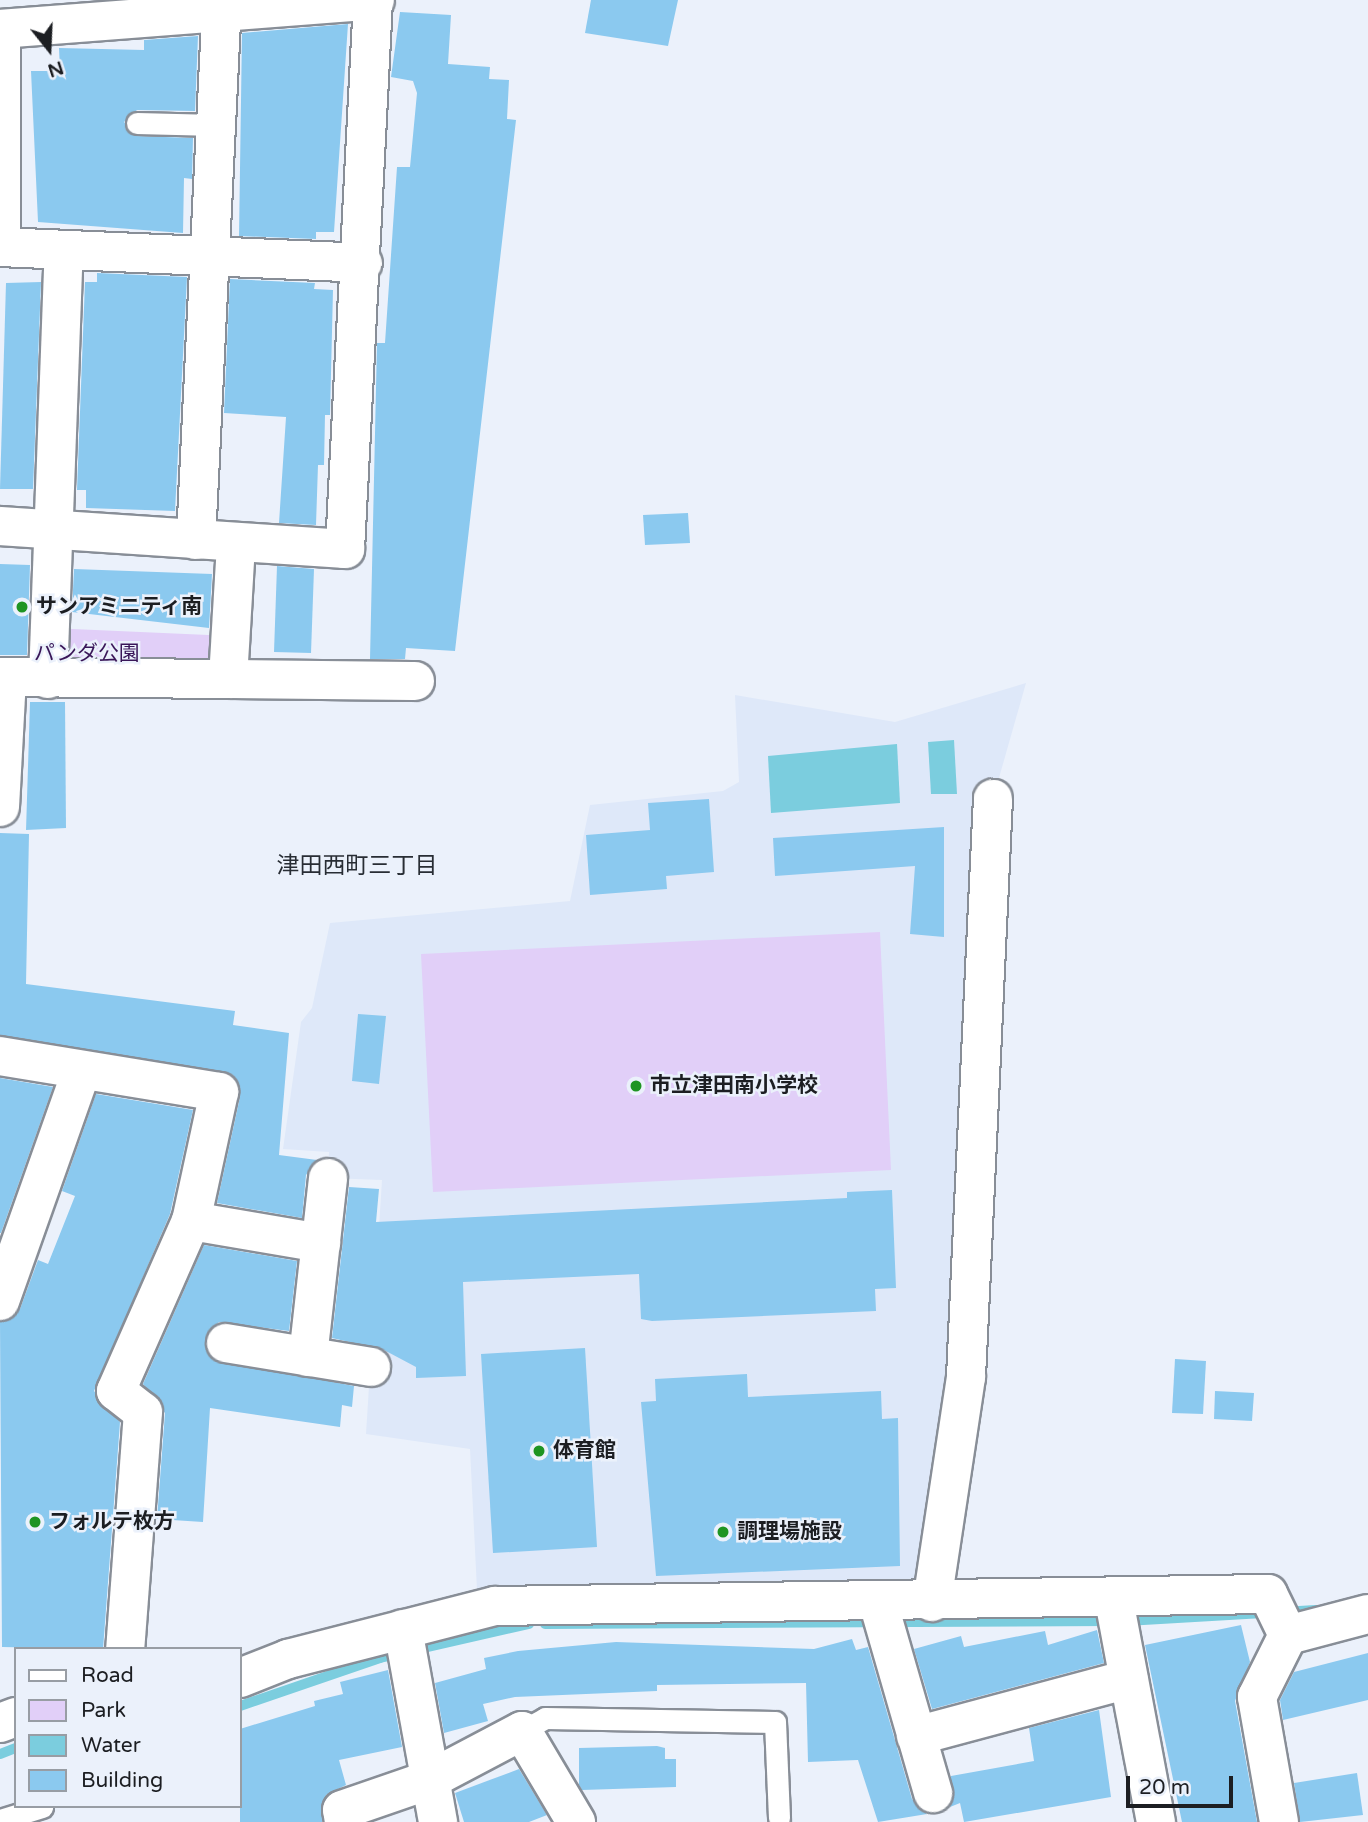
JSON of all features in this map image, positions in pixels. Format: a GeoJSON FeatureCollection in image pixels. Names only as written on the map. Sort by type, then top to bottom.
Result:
{"type":"FeatureCollection","features":[{"type":"Feature","properties":{"kind":"street"},"geometry":{"type":"LineString","coordinates":[[0,526],[236,545],[345,549],[363,263],[373,0],[60,12],[1,29],[1,247],[363,263]]}},
{"type":"Feature","properties":{"kind":"street"},"geometry":{"type":"LineString","coordinates":[[196,540],[207,256],[222,6]]}},
{"type":"Feature","properties":{"kind":"street"},"geometry":{"type":"LineString","coordinates":[[48,679],[64,251]]}},
{"type":"Feature","properties":{"kind":"street"},"geometry":{"type":"LineString","coordinates":[[228,679],[236,545]]}},
{"type":"Feature","properties":{"kind":"street"},"geometry":{"type":"LineString","coordinates":[[0,807],[3,677],[415,681]]}},
{"type":"Feature","properties":{"kind":"street"},"geometry":{"type":"LineString","coordinates":[[932,1602],[966,1377],[993,799]]}},
{"type":"Feature","properties":{"kind":"street"},"geometry":{"type":"LineString","coordinates":[[0,1056],[81,1072],[219,1092],[191,1221],[116,1391],[143,1412],[125,1647]]}},
{"type":"Feature","properties":{"kind":"street"},"geometry":{"type":"LineString","coordinates":[[0,1300],[81,1072]]}},
{"type":"Feature","properties":{"kind":"street"},"geometry":{"type":"LineString","coordinates":[[308,1357],[328,1178]]}},
{"type":"Feature","properties":{"kind":"street"},"geometry":{"type":"LineString","coordinates":[[191,1221],[321,1243]]}},
{"type":"Feature","properties":{"kind":"street"},"geometry":{"type":"LineString","coordinates":[[226,1343],[371,1367]]}},
{"type":"Feature","properties":{"kind":"street"},"geometry":{"type":"LineString","coordinates":[[242,1677],[288,1659],[404,1637],[495,1606],[883,1620],[932,1602],[1117,1615],[1268,1594],[1281,1621],[1257,1697],[1279,1822]]}},
{"type":"Feature","properties":{"kind":"street"},"geometry":{"type":"LineString","coordinates":[[1281,1621],[1368,1614]]}},
{"type":"Feature","properties":{"kind":"street"},"geometry":{"type":"LineString","coordinates":[[1117,1615],[1156,1822]]}},
{"type":"Feature","properties":{"kind":"street"},"geometry":{"type":"LineString","coordinates":[[883,1620],[933,1793]]}},
{"type":"Feature","properties":{"kind":"street"},"geometry":{"type":"LineString","coordinates":[[404,1637],[438,1822]]}},
{"type":"Feature","properties":{"kind":"street"},"geometry":{"type":"LineString","coordinates":[[916,1736],[1128,1679]]}},
{"type":"Feature","properties":{"kind":"street"},"geometry":{"type":"LineString","coordinates":[[344,1822],[342,1810],[429,1780],[522,1731],[576,1822]]}},
{"type":"Feature","properties":{"kind":"lane"},"geometry":{"type":"LineString","coordinates":[[137,123],[215,125]]}},
{"type":"Feature","properties":{"kind":"lane"},"geometry":{"type":"LineString","coordinates":[[522,1731],[545,1718],[775,1722],[779,1818]]}},
{"type":"Feature","properties":{"kind":"lane"},"geometry":{"type":"LineString","coordinates":[[0,1820],[39,1808]]}},
{"type":"Feature","properties":{"kind":"shaded area","name":"市立津田南小学校"},"geometry":{"type":"Polygon","coordinates":[[[1026,683],[993,799],[932,1602],[478,1610],[470,1449],[366,1434],[382,1180],[328,1178],[329,1152],[283,1149],[301,1022],[312,1008],[330,923],[570,901],[590,805],[723,791],[739,782],[735,695],[895,722],[1026,683]]]}},
{"type":"Feature","properties":{"kind":"green space","name":"パンダ公園"},"geometry":{"type":"Polygon","coordinates":[[[50,628],[231,636],[228,679],[48,679],[50,628]]]}},
{"type":"Feature","properties":{"kind":"green space"},"geometry":{"type":"Polygon","coordinates":[[[880,932],[891,1170],[433,1192],[421,954],[880,932]]]}},
{"type":"Feature","properties":{"kind":"water"},"geometry":{"type":"Polygon","coordinates":[[[954,740],[957,794],[931,794],[928,742],[954,740]]]}},
{"type":"Feature","properties":{"kind":"water"},"geometry":{"type":"Polygon","coordinates":[[[897,744],[900,803],[771,813],[768,756],[897,744]]]}},
{"type":"Feature","properties":{"kind":"building"},"geometry":{"type":"Polygon","coordinates":[[[591,0],[678,0],[668,46],[585,33],[591,0]]]}},
{"type":"Feature","properties":{"kind":"building"},"geometry":{"type":"Polygon","coordinates":[[[400,12],[451,15],[448,64],[490,67],[489,79],[509,80],[507,119],[516,120],[455,651],[406,648],[405,659],[370,659],[377,343],[385,343],[397,167],[410,167],[417,93],[413,81],[391,77],[400,12]]]}},
{"type":"Feature","properties":{"kind":"building"},"geometry":{"type":"Polygon","coordinates":[[[348,24],[334,232],[316,232],[316,239],[239,236],[242,33],[348,24]]]}},
{"type":"Feature","properties":{"kind":"building"},"geometry":{"type":"Polygon","coordinates":[[[198,36],[195,111],[137,110],[124,122],[136,136],[193,138],[192,179],[184,178],[183,233],[38,222],[31,71],[60,71],[59,48],[144,50],[144,40],[198,36]]]}},
{"type":"Feature","properties":{"kind":"building"},"geometry":{"type":"Polygon","coordinates":[[[97,273],[187,277],[175,511],[86,508],[86,490],[77,490],[85,282],[97,282],[97,273]]]}},
{"type":"Feature","properties":{"kind":"building"},"geometry":{"type":"Polygon","coordinates":[[[230,279],[315,283],[314,289],[333,290],[330,415],[325,415],[324,465],[318,465],[316,525],[279,523],[286,417],[224,413],[230,279]]]}},
{"type":"Feature","properties":{"kind":"building"},"geometry":{"type":"Polygon","coordinates":[[[41,282],[33,489],[0,489],[6,283],[41,282]]]}},
{"type":"Feature","properties":{"kind":"building"},"geometry":{"type":"Polygon","coordinates":[[[688,513],[690,543],[645,545],[643,515],[688,513]]]}},
{"type":"Feature","properties":{"kind":"building","name":"サンアミニティ南"},"geometry":{"type":"Polygon","coordinates":[[[0,564],[30,565],[27,655],[0,655],[0,564]]]}},
{"type":"Feature","properties":{"kind":"building"},"geometry":{"type":"Polygon","coordinates":[[[277,566],[314,569],[311,653],[274,652],[277,566]]]}},
{"type":"Feature","properties":{"kind":"building"},"geometry":{"type":"Polygon","coordinates":[[[74,569],[212,574],[209,628],[72,612],[74,569]]]}},
{"type":"Feature","properties":{"kind":"building"},"geometry":{"type":"Polygon","coordinates":[[[30,702],[65,702],[66,828],[26,830],[30,702]]]}},
{"type":"Feature","properties":{"kind":"building"},"geometry":{"type":"Polygon","coordinates":[[[709,799],[714,872],[666,876],[667,889],[590,895],[586,835],[650,830],[648,803],[709,799]]]}},
{"type":"Feature","properties":{"kind":"building"},"geometry":{"type":"Polygon","coordinates":[[[944,827],[944,937],[910,934],[915,866],[775,876],[773,838],[944,827]]]}},
{"type":"Feature","properties":{"kind":"building"},"geometry":{"type":"Polygon","coordinates":[[[0,833],[29,834],[26,984],[235,1011],[233,1025],[289,1033],[279,1155],[317,1160],[306,1175],[302,1218],[217,1203],[240,1097],[233,1075],[0,1035],[0,833]]]}},
{"type":"Feature","properties":{"kind":"building"},"geometry":{"type":"Polygon","coordinates":[[[358,1014],[386,1016],[379,1084],[352,1081],[358,1014]]]}},
{"type":"Feature","properties":{"kind":"building"},"geometry":{"type":"Polygon","coordinates":[[[0,1078],[53,1087],[1,1233],[0,1233],[0,1078]]]}},
{"type":"Feature","properties":{"kind":"building"},"geometry":{"type":"Polygon","coordinates":[[[96,1094],[193,1110],[170,1214],[94,1391],[120,1422],[103,1647],[2,1647],[0,1322],[20,1309],[38,1260],[48,1264],[75,1196],[62,1191],[96,1094]]]}},
{"type":"Feature","properties":{"kind":"building"},"geometry":{"type":"Polygon","coordinates":[[[349,1187],[379,1189],[376,1222],[847,1198],[847,1192],[892,1190],[896,1288],[875,1289],[876,1311],[652,1321],[641,1319],[639,1274],[463,1282],[466,1376],[416,1378],[416,1367],[384,1350],[332,1338],[349,1187]]]}},
{"type":"Feature","properties":{"kind":"building"},"geometry":{"type":"Polygon","coordinates":[[[204,1245],[297,1261],[289,1331],[219,1322],[205,1339],[212,1359],[354,1386],[352,1407],[342,1405],[340,1427],[210,1408],[203,1522],[157,1519],[165,1413],[143,1384],[204,1245]]]}},
{"type":"Feature","properties":{"kind":"building","name":"体育館"},"geometry":{"type":"Polygon","coordinates":[[[585,1348],[597,1547],[493,1553],[481,1354],[585,1348]]]}},
{"type":"Feature","properties":{"kind":"building"},"geometry":{"type":"Polygon","coordinates":[[[1175,1359],[1206,1361],[1203,1414],[1172,1413],[1175,1359]]]}},
{"type":"Feature","properties":{"kind":"building"},"geometry":{"type":"Polygon","coordinates":[[[747,1374],[748,1397],[881,1391],[882,1419],[898,1418],[900,1566],[656,1576],[641,1402],[656,1401],[655,1379],[747,1374]]]}},
{"type":"Feature","properties":{"kind":"building"},"geometry":{"type":"Polygon","coordinates":[[[1215,1391],[1254,1393],[1252,1421],[1214,1419],[1215,1391]]]}},
{"type":"Feature","properties":{"kind":"building"},"geometry":{"type":"Polygon","coordinates":[[[1241,1625],[1250,1662],[1235,1701],[1257,1822],[1182,1822],[1145,1645],[1241,1625]]]}},
{"type":"Feature","properties":{"kind":"building"},"geometry":{"type":"Polygon","coordinates":[[[1097,1630],[1104,1663],[932,1709],[914,1649],[961,1636],[964,1647],[1045,1631],[1048,1645],[1097,1630]]]}},
{"type":"Feature","properties":{"kind":"building"},"geometry":{"type":"Polygon","coordinates":[[[852,1639],[856,1650],[868,1647],[912,1799],[927,1814],[878,1822],[858,1760],[808,1762],[806,1683],[657,1685],[657,1691],[515,1697],[483,1704],[488,1721],[444,1733],[435,1683],[486,1669],[484,1658],[518,1651],[616,1642],[814,1649],[852,1639]]]}},
{"type":"Feature","properties":{"kind":"building"},"geometry":{"type":"Polygon","coordinates":[[[1368,1653],[1368,1700],[1283,1720],[1280,1700],[1294,1672],[1368,1653]]]}},
{"type":"Feature","properties":{"kind":"building"},"geometry":{"type":"Polygon","coordinates":[[[388,1670],[402,1747],[339,1760],[346,1785],[326,1795],[322,1822],[240,1822],[242,1728],[315,1706],[314,1701],[343,1694],[340,1682],[388,1670]]]}},
{"type":"Feature","properties":{"kind":"building"},"geometry":{"type":"Polygon","coordinates":[[[1099,1710],[1111,1797],[964,1822],[960,1803],[950,1807],[951,1776],[1034,1761],[1029,1728],[1099,1710]]]}},
{"type":"Feature","properties":{"kind":"building"},"geometry":{"type":"Polygon","coordinates":[[[579,1748],[665,1748],[665,1759],[676,1759],[676,1787],[582,1790],[579,1785],[579,1748]]]}},
{"type":"Feature","properties":{"kind":"building"},"geometry":{"type":"Polygon","coordinates":[[[519,1769],[547,1815],[529,1822],[464,1822],[455,1793],[519,1769]]]}},
{"type":"Feature","properties":{"kind":"building"},"geometry":{"type":"Polygon","coordinates":[[[1357,1773],[1363,1815],[1300,1822],[1294,1783],[1357,1773]]]}},
{"type":"Feature","properties":{"kind":"waterway"},"geometry":{"type":"LineString","coordinates":[[1126,1621],[1316,1610]]}},
{"type":"Feature","properties":{"kind":"waterway"},"geometry":{"type":"LineString","coordinates":[[545,1624],[1110,1621]]}},
{"type":"Feature","properties":{"kind":"waterway"},"geometry":{"type":"LineString","coordinates":[[242,1705],[380,1658],[529,1624]]}},
{"type":"Feature","properties":{"kind":"waterway"},"geometry":{"type":"LineString","coordinates":[[0,1754],[14,1749]]}},
{"type":"Feature","properties":{"kind":"place","name":"サンアミニティ南"},"geometry":{"type":"Point","coordinates":[22,607]}},
{"type":"Feature","properties":{"kind":"place","name":"市立津田南小学校"},"geometry":{"type":"Point","coordinates":[636,1086]}},
{"type":"Feature","properties":{"kind":"place","name":"体育館"},"geometry":{"type":"Point","coordinates":[539,1451]}},
{"type":"Feature","properties":{"kind":"place","name":"フォルテ枚方"},"geometry":{"type":"Point","coordinates":[35,1522]}},
{"type":"Feature","properties":{"kind":"place","name":"調理場施設"},"geometry":{"type":"Point","coordinates":[723,1532]}},
{"type":"Feature","properties":{"kind":"district","name":"津田西町三丁目"},"geometry":{"type":"Point","coordinates":[357,866]}}]}
